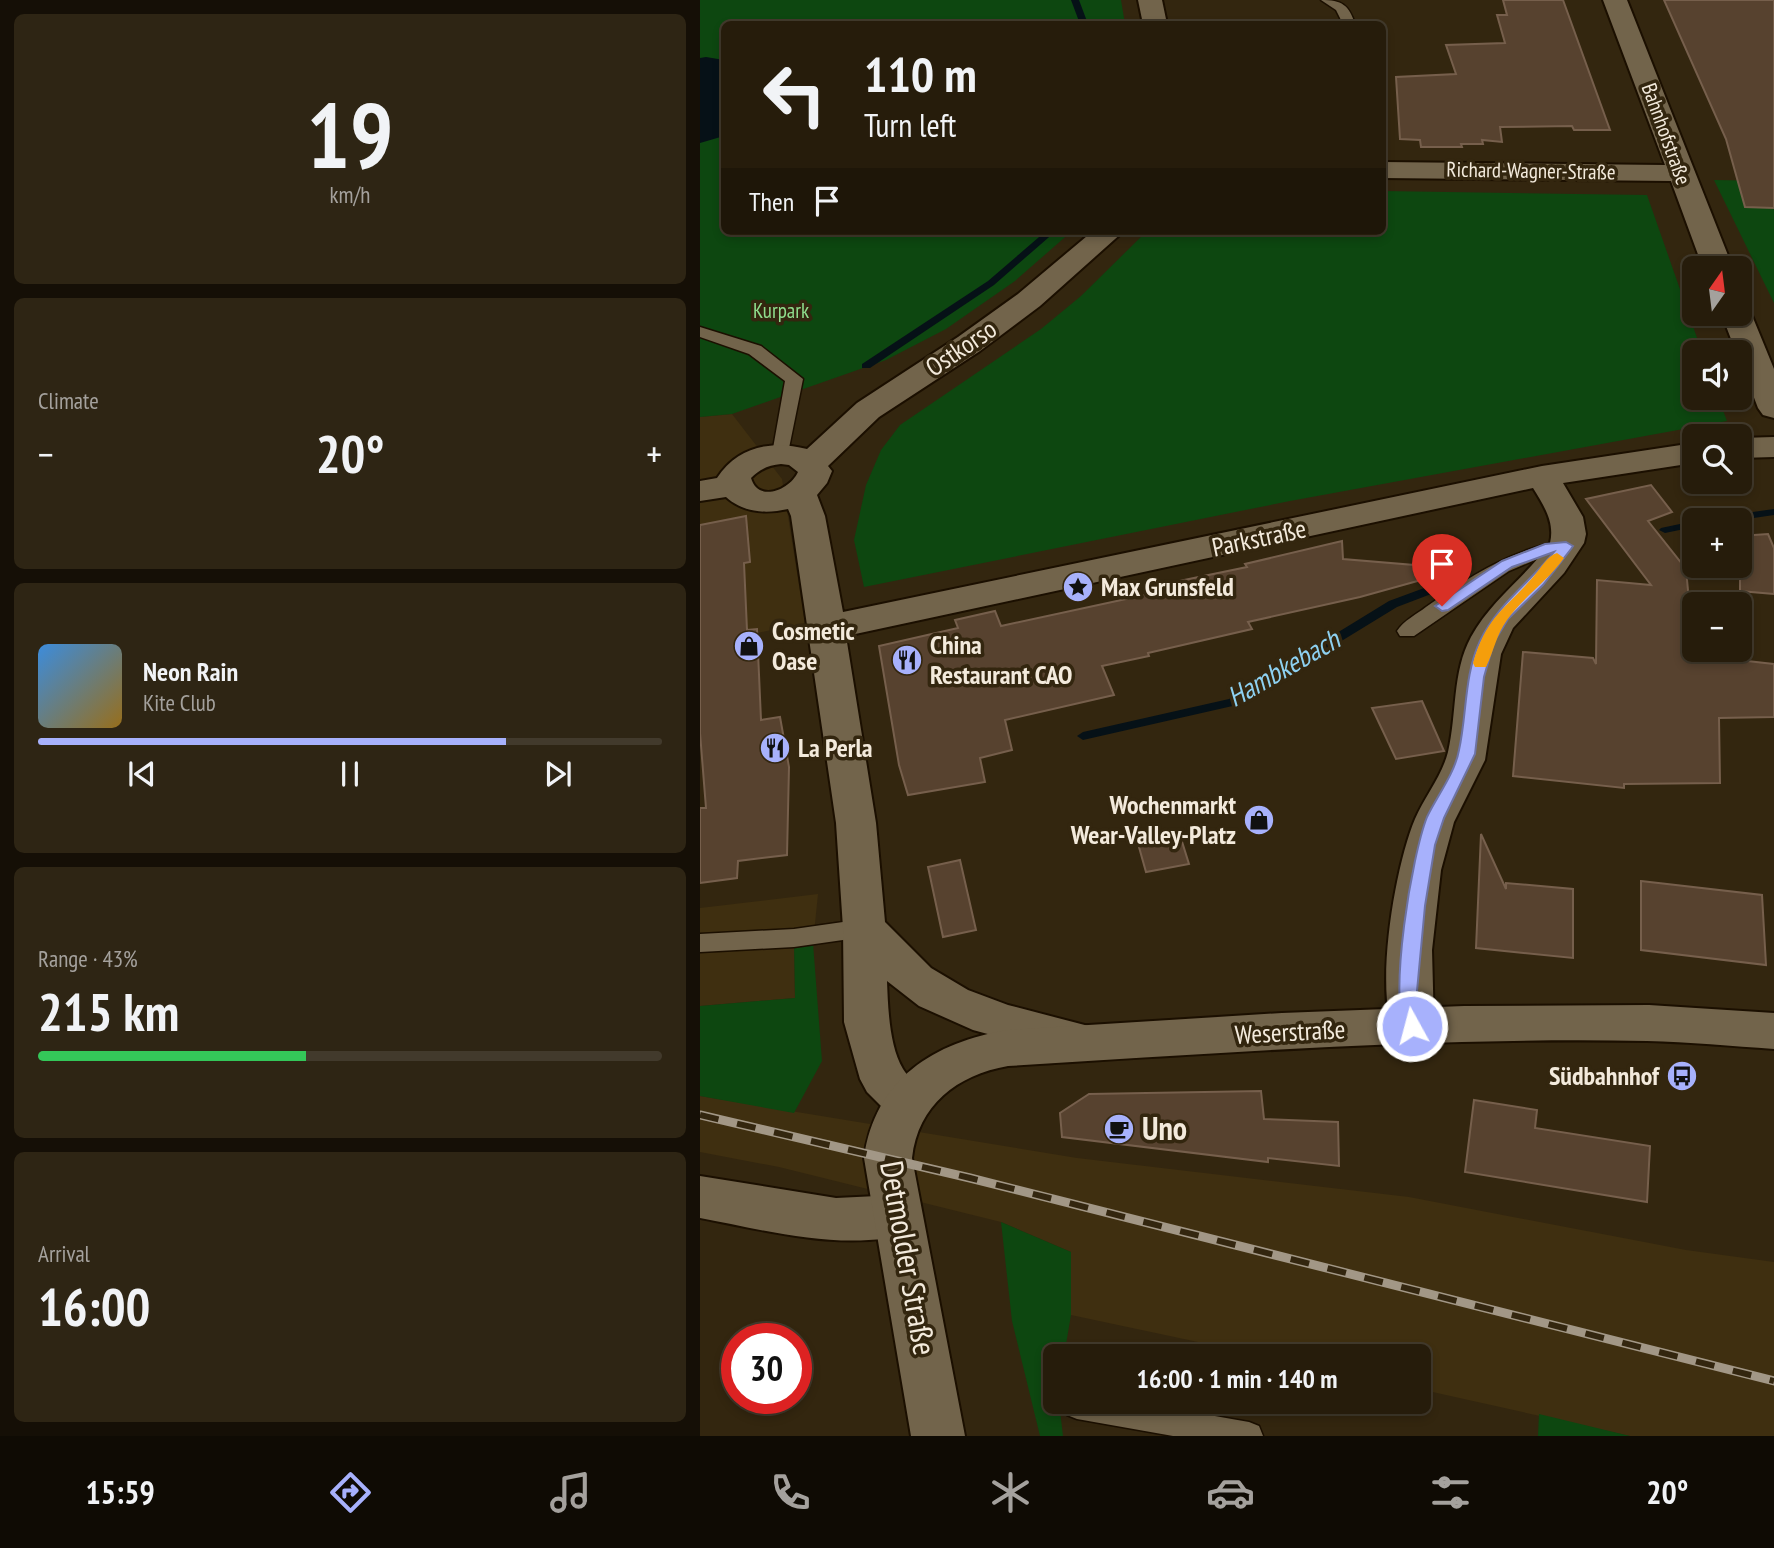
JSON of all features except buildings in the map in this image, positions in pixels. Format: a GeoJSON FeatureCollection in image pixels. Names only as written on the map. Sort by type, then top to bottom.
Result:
{"type":"FeatureCollection","features":[{"type":"Feature","properties":{"kind":"street"},"geometry":{"type":"LineString","coordinates":[[1150,0],[1154,21]]}},
{"type":"Feature","properties":{"kind":"street","name":"Bahnhofstraße"},"geometry":{"type":"LineString","coordinates":[[1615,0],[1713,256]]}},
{"type":"Feature","properties":{"kind":"street","name":"Richard-Wagner-Straße"},"geometry":{"type":"LineString","coordinates":[[1386,170],[1680,173]]}},
{"type":"Feature","properties":{"kind":"street","name":"Ostkorso"},"geometry":{"type":"LineString","coordinates":[[797,471],[868,410],[969,344],[1030,300],[1106,235]]}},
{"type":"Feature","properties":{"kind":"street"},"geometry":{"type":"LineString","coordinates":[[1741,326],[1774,408]]}},
{"type":"Feature","properties":{"kind":"street"},"geometry":{"type":"LineString","coordinates":[[1752,448],[1774,447]]}},
{"type":"Feature","properties":{"kind":"street"},"geometry":{"type":"LineString","coordinates":[[797,471],[781,501],[746,498],[734,486],[734,478],[746,464],[768,455],[797,471],[808,516],[856,823],[864,928],[866,1022],[883,1079],[908,1103]]}},
{"type":"Feature","properties":{"kind":"street","name":"Parkstraße"},"geometry":{"type":"LineString","coordinates":[[826,628],[1542,477],[1682,455]]}},
{"type":"Feature","properties":{"kind":"street"},"geometry":{"type":"LineString","coordinates":[[1412,1026],[1408,991],[1416,906],[1427,845],[1435,818],[1467,754],[1477,677],[1487,642],[1502,616],[1538,581],[1566,546],[1569,526],[1561,507],[1542,477]]}},
{"type":"Feature","properties":{"kind":"street"},"geometry":{"type":"LineString","coordinates":[[700,491],[734,486]]}},
{"type":"Feature","properties":{"kind":"street"},"geometry":{"type":"LineString","coordinates":[[864,928],[910,975],[935,994],[987,1016],[1084,1042]]}},
{"type":"Feature","properties":{"kind":"street","name":"Weserstraße"},"geometry":{"type":"LineString","coordinates":[[908,1103],[923,1086],[950,1066],[974,1055],[1008,1048],[1412,1026],[1649,1023],[1774,1031]]}},
{"type":"Feature","properties":{"kind":"street","name":"Detmolder Straße"},"geometry":{"type":"LineString","coordinates":[[908,1103],[888,1140],[888,1158],[912,1281],[937,1436]]}},
{"type":"Feature","properties":{"kind":"street"},"geometry":{"type":"LineString","coordinates":[[700,1196],[775,1211],[836,1219],[898,1216]]}},
{"type":"Feature","properties":{"kind":"lane"},"geometry":{"type":"LineString","coordinates":[[1328,0],[1342,8],[1348,21]]}},
{"type":"Feature","properties":{"kind":"lane"},"geometry":{"type":"LineString","coordinates":[[700,332],[755,350],[794,379],[797,471]]}},
{"type":"Feature","properties":{"kind":"lane"},"geometry":{"type":"LineString","coordinates":[[1407,631],[1507,564],[1550,547],[1566,546]]}},
{"type":"Feature","properties":{"kind":"lane"},"geometry":{"type":"LineString","coordinates":[[700,943],[794,938],[864,928]]}},
{"type":"Feature","properties":{"kind":"lane"},"geometry":{"type":"LineString","coordinates":[[1127,1414],[1249,1436]]}},
{"type":"Feature","properties":{"kind":"shaded area"},"geometry":{"type":"Polygon","coordinates":[[[700,58],[721,60],[721,137],[700,143],[700,58]]]}},
{"type":"Feature","properties":{"kind":"shaded area"},"geometry":{"type":"Polygon","coordinates":[[[732,414],[782,479],[805,623],[700,645],[700,417],[732,414]]]}},
{"type":"Feature","properties":{"kind":"shaded area"},"geometry":{"type":"Polygon","coordinates":[[[818,894],[813,943],[794,943],[795,998],[700,1006],[700,908],[818,894]]]}},
{"type":"Feature","properties":{"kind":"shaded area"},"geometry":{"type":"Polygon","coordinates":[[[700,1096],[1077,1158],[1409,1197],[1686,1250],[1774,1262],[1774,1436],[1630,1436],[1431,1392],[1431,1344],[1208,1344],[1071,1315],[1071,1252],[1001,1222],[779,1167],[700,1152],[700,1096]]]}},
{"type":"Feature","properties":{"kind":"green space","name":"Kurpark"},"geometry":{"type":"Polygon","coordinates":[[[700,0],[1121,0],[1124,21],[721,21],[721,235],[1067,235],[1015,281],[946,329],[886,360],[732,414],[700,417],[700,0]]]}},
{"type":"Feature","properties":{"kind":"green space"},"geometry":{"type":"Polygon","coordinates":[[[1714,180],[1774,181],[1774,303],[1714,180]]]}},
{"type":"Feature","properties":{"kind":"green space"},"geometry":{"type":"Polygon","coordinates":[[[1386,191],[1647,195],[1682,295],[1682,326],[1693,326],[1698,340],[1682,340],[1682,410],[1723,410],[1727,421],[1682,424],[1682,429],[1290,501],[864,587],[854,540],[866,485],[881,450],[900,425],[1041,329],[1081,296],[1143,235],[1386,235],[1386,191]]]}},
{"type":"Feature","properties":{"kind":"green space"},"geometry":{"type":"Polygon","coordinates":[[[794,943],[813,943],[822,1061],[794,1113],[700,1096],[700,1006],[795,998],[794,943]]]}},
{"type":"Feature","properties":{"kind":"green space"},"geometry":{"type":"Polygon","coordinates":[[[1001,1222],[1071,1252],[1071,1315],[1066,1344],[1043,1344],[1043,1414],[1060,1414],[1063,1436],[1040,1436],[1012,1321],[1001,1222]]]}},
{"type":"Feature","properties":{"kind":"green space"},"geometry":{"type":"Polygon","coordinates":[[[1539,1414],[1630,1436],[1538,1436],[1539,1414]]]}},
{"type":"Feature","properties":{"kind":"waterway"},"geometry":{"type":"LineString","coordinates":[[1075,0],[1083,21]]}},
{"type":"Feature","properties":{"kind":"waterway"},"geometry":{"type":"LineString","coordinates":[[866,366],[991,283],[1046,235]]}},
{"type":"Feature","properties":{"kind":"waterway","name":"Hambkebach"},"geometry":{"type":"LineString","coordinates":[[1752,515],[1774,512]]}},
{"type":"Feature","properties":{"kind":"waterway","name":"Hambkebach"},"geometry":{"type":"LineString","coordinates":[[1665,530],[1682,526]]}},
{"type":"Feature","properties":{"kind":"waterway","name":"Hambkebach"},"geometry":{"type":"LineString","coordinates":[[1083,736],[1233,702],[1393,604],[1435,588]]}},
{"type":"Feature","properties":{"kind":"railway"},"geometry":{"type":"LineString","coordinates":[[700,1115],[970,1178],[1774,1381]]}},
{"type":"Feature","properties":{"kind":"slow traffic"},"geometry":{"type":"LineString","coordinates":[[1481,663],[1487,642],[1502,616],[1557,558]]}},
{"type":"Feature","properties":{"kind":"place","name":"Max Grunsfeld"},"geometry":{"type":"Point","coordinates":[1078,587]}},
{"type":"Feature","properties":{"kind":"place","name":"Cosmetic Oase"},"geometry":{"type":"Point","coordinates":[749,646]}},
{"type":"Feature","properties":{"kind":"place","name":"China Restaurant CAO"},"geometry":{"type":"Point","coordinates":[907,660]}},
{"type":"Feature","properties":{"kind":"place","name":"La Perla"},"geometry":{"type":"Point","coordinates":[775,748]}},
{"type":"Feature","properties":{"kind":"place","name":"Wochenmarkt Wear-Valley-Platz"},"geometry":{"type":"Point","coordinates":[1259,820]}},
{"type":"Feature","properties":{"kind":"place","name":"Südbahnhof"},"geometry":{"type":"Point","coordinates":[1682,1076]}},
{"type":"Feature","properties":{"kind":"place","name":"Uno"},"geometry":{"type":"Point","coordinates":[1119,1129]}},
{"type":"Feature","properties":{"kind":"route"},"geometry":{"type":"LineString","coordinates":[[1412,1026],[1408,991],[1416,906],[1427,845],[1435,818],[1467,754],[1477,677],[1487,642],[1502,616],[1538,581],[1566,546],[1550,547],[1507,564],[1442,606]]}}]}
